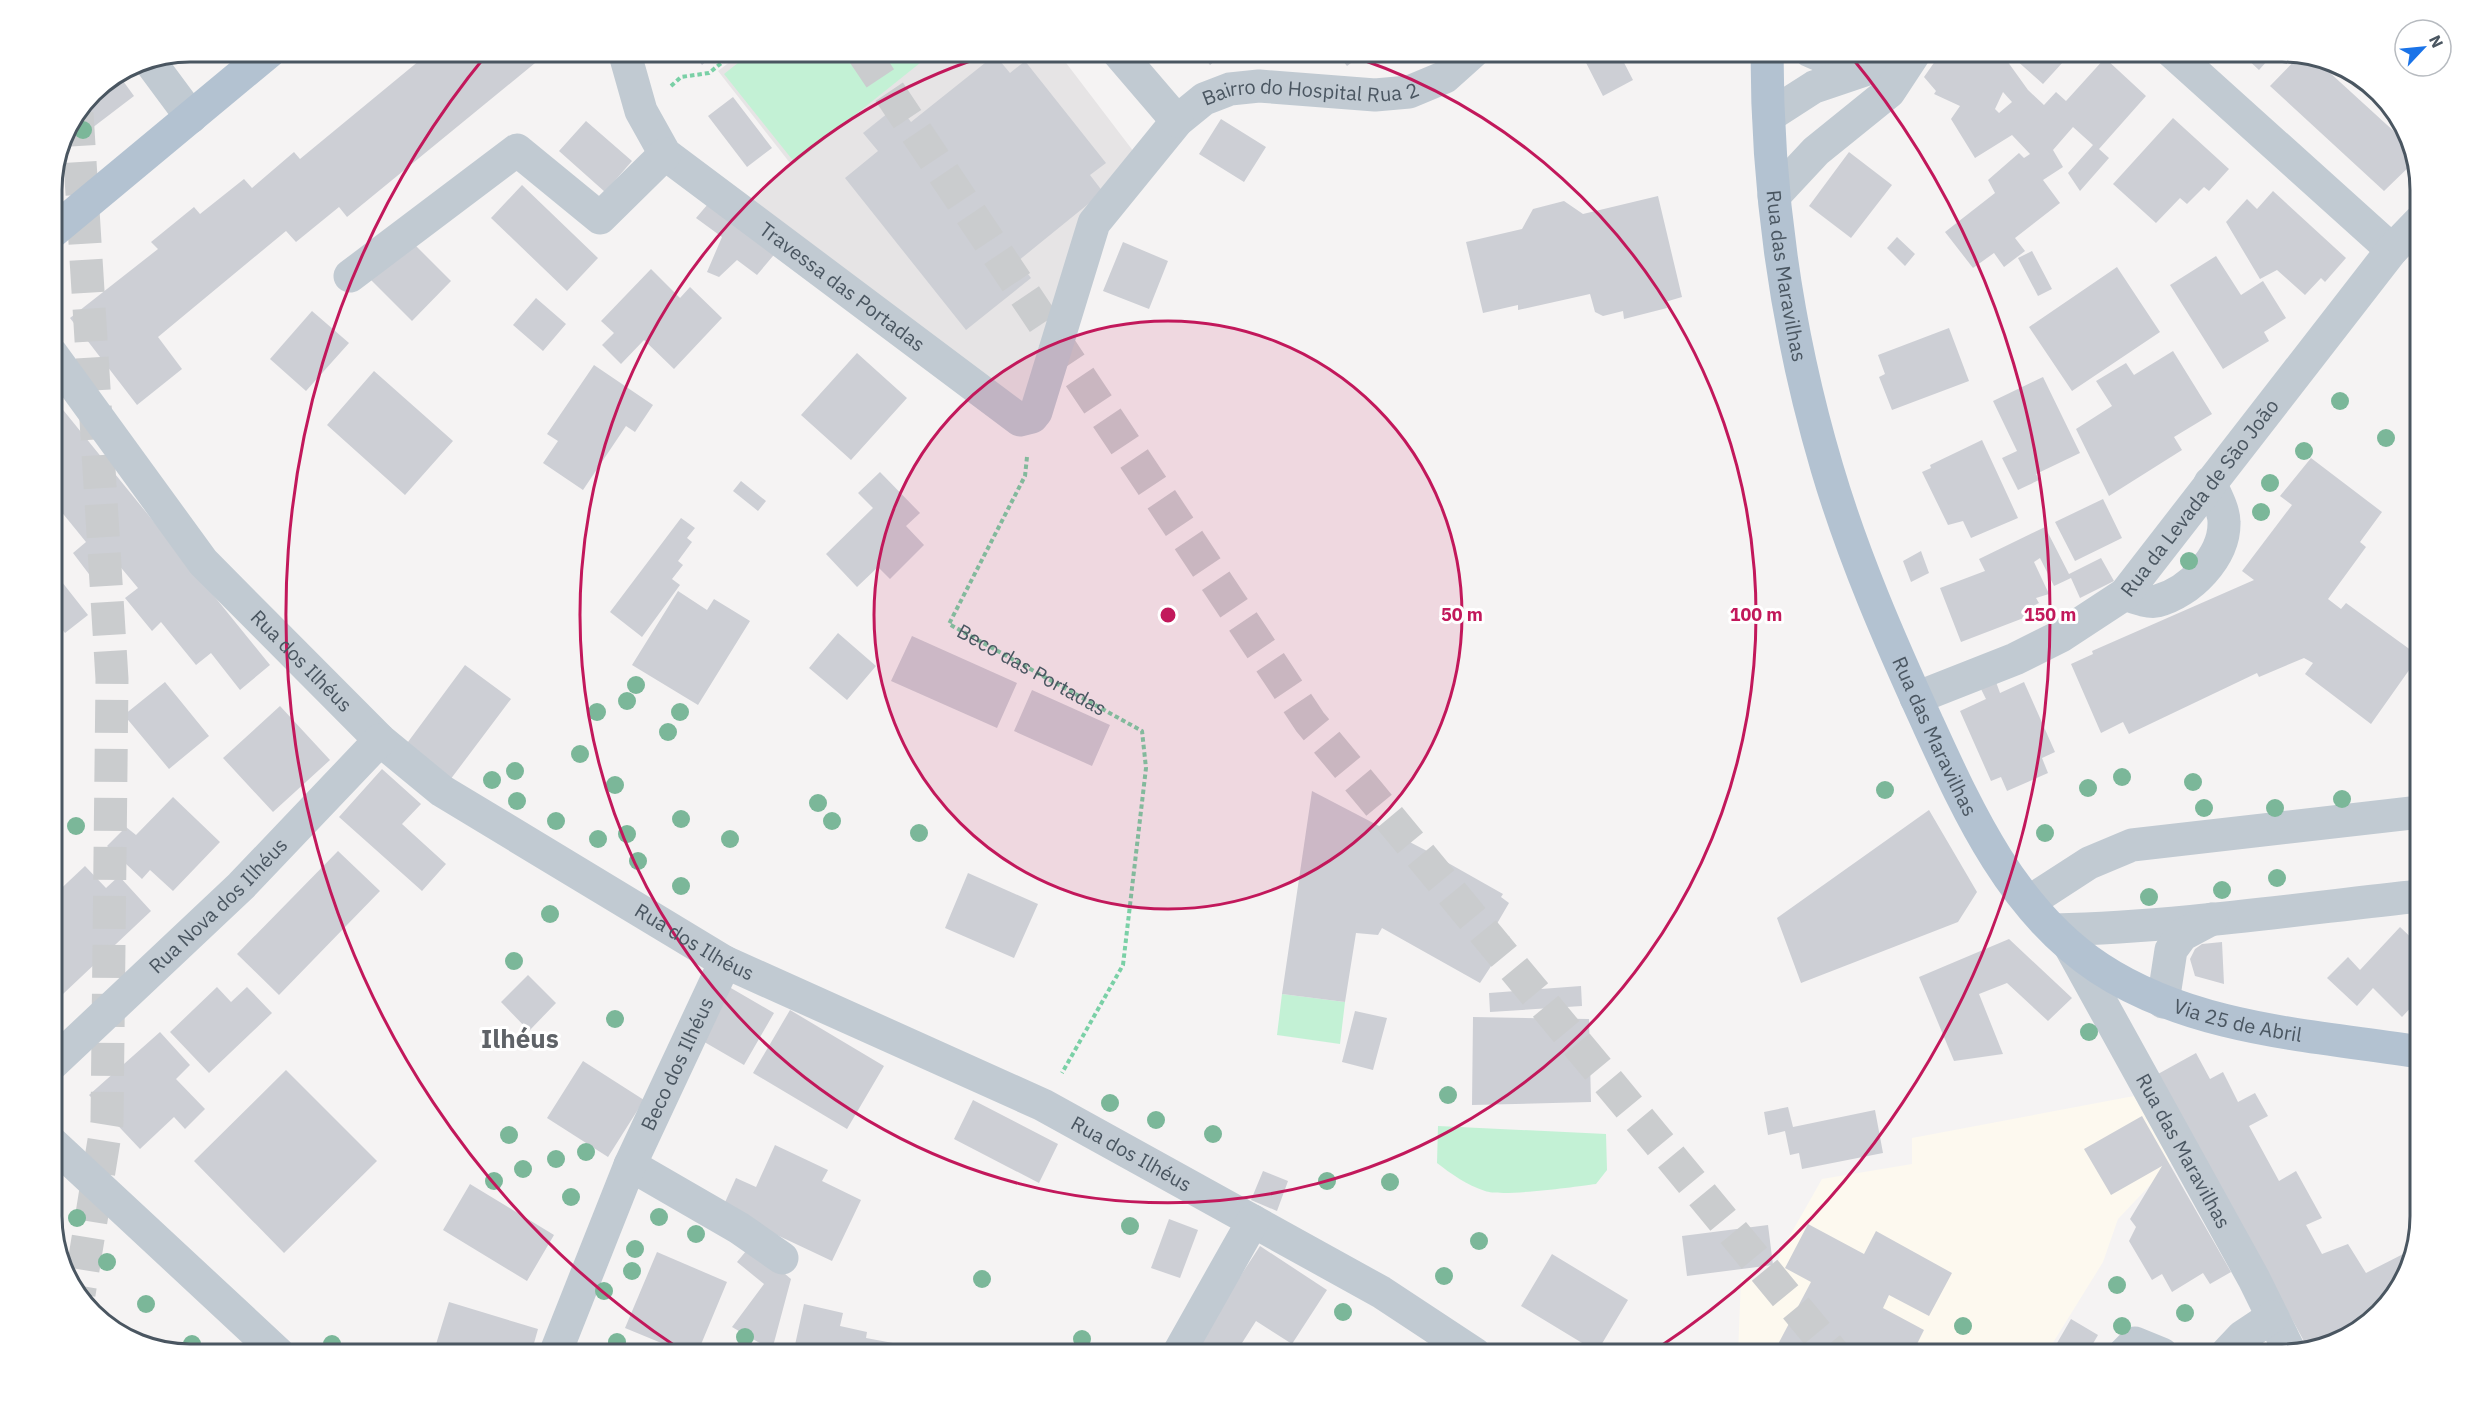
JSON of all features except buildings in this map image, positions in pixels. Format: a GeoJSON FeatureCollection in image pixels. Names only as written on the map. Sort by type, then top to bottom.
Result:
{"type":"FeatureCollection","features":[{"type":"Feature","properties":{"kind":"main road"},"geometry":{"type":"LineString","coordinates":[[62,224],[257,62]]}},
{"type":"Feature","properties":{"kind":"main road","name":"Rua das Maravilhas"},"geometry":{"type":"LineString","coordinates":[[1767,62],[1774,196],[1794,341],[1825,460],[1859,561],[1916,698],[1980,834],[2010,880],[2062,939]]}},
{"type":"Feature","properties":{"kind":"main road","name":"Via 25 de Abril"},"geometry":{"type":"LineString","coordinates":[[2062,939],[2127,986],[2163,1002],[2224,1021],[2410,1051]]}},
{"type":"Feature","properties":{"kind":"main road"},"geometry":{"type":"LineString","coordinates":[[2378,1046],[2410,1070]]}},
{"type":"Feature","properties":{"kind":"street","name":"Travessa das Portadas"},"geometry":{"type":"LineString","coordinates":[[627,62],[641,111],[665,154],[1014,417]]}},
{"type":"Feature","properties":{"kind":"street"},"geometry":{"type":"LineString","coordinates":[[1014,417],[1032,417],[1036,412],[1094,223],[1178,121],[1127,62]]}},
{"type":"Feature","properties":{"kind":"street","name":"Bairro do Hospital Rua 2"},"geometry":{"type":"LineString","coordinates":[[1178,121],[1204,99],[1230,89],[1259,86],[1375,95],[1408,92],[1445,77],[1462,62]]}},
{"type":"Feature","properties":{"kind":"street"},"geometry":{"type":"LineString","coordinates":[[1769,116],[1814,87],[1881,62]]}},
{"type":"Feature","properties":{"kind":"street"},"geometry":{"type":"LineString","coordinates":[[1774,196],[1816,151],[1889,92],[1909,62]]}},
{"type":"Feature","properties":{"kind":"street"},"geometry":{"type":"LineString","coordinates":[[2183,62],[2392,250]]}},
{"type":"Feature","properties":{"kind":"street"},"geometry":{"type":"LineString","coordinates":[[153,67],[191,117]]}},
{"type":"Feature","properties":{"kind":"street"},"geometry":{"type":"LineString","coordinates":[[350,276],[517,150],[600,218],[665,154]]}},
{"type":"Feature","properties":{"kind":"street","name":"Rua da Levada de São João"},"geometry":{"type":"LineString","coordinates":[[1916,698],[2015,658],[2061,636],[2125,594],[2392,250],[2409,232]]}},
{"type":"Feature","properties":{"kind":"street","name":"Rua dos Ilhéus"},"geometry":{"type":"LineString","coordinates":[[62,368],[203,562],[380,740],[442,790],[725,962],[1043,1105],[1253,1221],[1380,1292],[1437,1344]]}},
{"type":"Feature","properties":{"kind":"street"},"geometry":{"type":"LineString","coordinates":[[2125,594],[2154,602],[2179,592],[2204,570],[2221,544],[2225,520],[2210,483]]}},
{"type":"Feature","properties":{"kind":"street","name":"Rua Nova dos Ilhéus"},"geometry":{"type":"LineString","coordinates":[[62,1055],[241,886],[380,740]]}},
{"type":"Feature","properties":{"kind":"street"},"geometry":{"type":"LineString","coordinates":[[2029,902],[2089,863],[2132,845],[2410,813]]}},
{"type":"Feature","properties":{"kind":"street"},"geometry":{"type":"LineString","coordinates":[[2062,939],[2100,929],[2410,897]]}},
{"type":"Feature","properties":{"kind":"street"},"geometry":{"type":"LineString","coordinates":[[2163,1002],[2171,950],[2182,935],[2214,918]]}},
{"type":"Feature","properties":{"kind":"street","name":"Rua das Maravilhas"},"geometry":{"type":"LineString","coordinates":[[2062,939],[2254,1279],[2286,1343]]}},
{"type":"Feature","properties":{"kind":"street","name":"Beco dos Ilhéus"},"geometry":{"type":"LineString","coordinates":[[559,1344],[630,1165],[725,962]]}},
{"type":"Feature","properties":{"kind":"street"},"geometry":{"type":"LineString","coordinates":[[62,1152],[268,1344]]}},
{"type":"Feature","properties":{"kind":"street"},"geometry":{"type":"LineString","coordinates":[[630,1165],[739,1228],[782,1258]]}},
{"type":"Feature","properties":{"kind":"street"},"geometry":{"type":"LineString","coordinates":[[1184,1344],[1253,1221]]}},
{"type":"Feature","properties":{"kind":"street"},"geometry":{"type":"LineString","coordinates":[[2236,1344],[2272,1317]]}},
{"type":"Feature","properties":{"kind":"path"},"geometry":{"type":"LineString","coordinates":[[641,111],[681,77],[709,74],[723,62]]}},
{"type":"Feature","properties":{"kind":"path","name":"Beco das Portadas"},"geometry":{"type":"LineString","coordinates":[[1014,417],[1027,454],[1025,476],[949,624],[1142,731],[1146,768],[1123,965],[1043,1105]]}},
{"type":"Feature","properties":{"kind":"shaded area"},"geometry":{"type":"Polygon","coordinates":[[[730,62],[1065,62],[1137,156],[1025,406],[749,205],[790,163],[718,71],[730,62]]]}},
{"type":"Feature","properties":{"kind":"shaded area"},"geometry":{"type":"Polygon","coordinates":[[[2134,1096],[2171,1163],[2118,1219],[2103,1262],[2052,1344],[1738,1344],[1741,1279],[1775,1282],[1780,1253],[1822,1179],[1912,1164],[1912,1138],[2134,1096]]]}},
{"type":"Feature","properties":{"kind":"green space"},"geometry":{"type":"Polygon","coordinates":[[[739,62],[921,62],[795,163],[724,74],[739,62]]]}},
{"type":"Feature","properties":{"kind":"green space"},"geometry":{"type":"Polygon","coordinates":[[[1282,994],[1345,1002],[1340,1044],[1277,1035],[1282,994]]]}},
{"type":"Feature","properties":{"kind":"green space"},"geometry":{"type":"Polygon","coordinates":[[[1438,1126],[1606,1134],[1607,1170],[1596,1184],[1522,1192],[1485,1191],[1460,1179],[1437,1163],[1438,1126]]]}},
{"type":"Feature","properties":{"kind":"tunnel"},"geometry":{"type":"LineString","coordinates":[[869,62],[1310,722],[1826,1344]]}},
{"type":"Feature","properties":{"kind":"tunnel"},"geometry":{"type":"LineString","coordinates":[[78,128],[112,679],[107,1122],[81,1282]]}},
{"type":"Feature","properties":{"kind":"district","name":"Ilhéus"},"geometry":{"type":"Point","coordinates":[520,1039]}}]}
